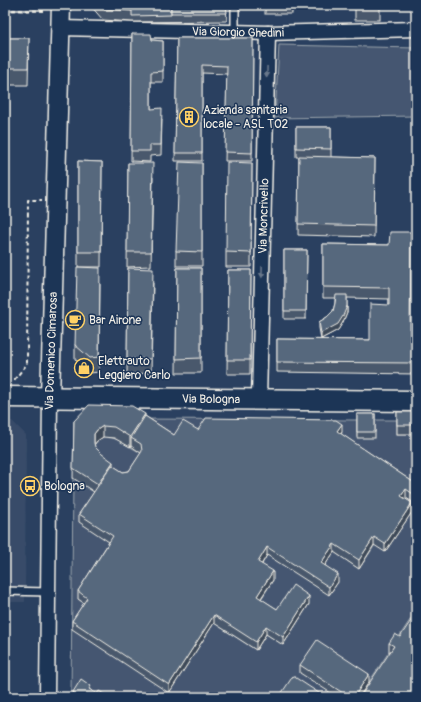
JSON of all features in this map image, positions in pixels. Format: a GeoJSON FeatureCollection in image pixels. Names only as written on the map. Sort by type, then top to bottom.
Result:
{"type":"FeatureCollection","features":[{"type":"Feature","properties":{"kind":"main road","name":"Via Bologna"},"geometry":{"type":"LineString","coordinates":[[8,397],[416,401]]}},
{"type":"Feature","properties":{"kind":"street","name":"Via Giorgio Ghedini"},"geometry":{"type":"LineString","coordinates":[[61,14],[235,32],[268,33],[416,29]]}},
{"type":"Feature","properties":{"kind":"street","name":"Via Domenico Cimarosa"},"geometry":{"type":"LineString","coordinates":[[47,697],[50,398],[61,14]]}},
{"type":"Feature","properties":{"kind":"street","name":"Via Moncrivello"},"geometry":{"type":"LineString","coordinates":[[259,399],[268,33]]}},
{"type":"Feature","properties":{"kind":"lane"},"geometry":{"type":"LineString","coordinates":[[234,5],[235,32]]}},
{"type":"Feature","properties":{"kind":"lane"},"geometry":{"type":"LineString","coordinates":[[5,591],[48,592]]}},
{"type":"Feature","properties":{"kind":"path"},"geometry":{"type":"LineString","coordinates":[[5,10],[61,14]]}},
{"type":"Feature","properties":{"kind":"path"},"geometry":{"type":"LineString","coordinates":[[8,397],[13,381],[27,364],[28,200],[42,200]]}},
{"type":"Feature","properties":{"kind":"shaded area"},"geometry":{"type":"Polygon","coordinates":[[[279,45],[416,48],[416,116],[275,118],[279,45]]]}},
{"type":"Feature","properties":{"kind":"shaded area"},"geometry":{"type":"Polygon","coordinates":[[[135,419],[357,420],[357,437],[375,420],[397,420],[397,434],[416,434],[416,492],[174,444],[135,419]]]}},
{"type":"Feature","properties":{"kind":"shaded area"},"geometry":{"type":"Polygon","coordinates":[[[5,421],[12,421],[26,435],[25,602],[5,602],[5,421]]]}},
{"type":"Feature","properties":{"kind":"shaded area"},"geometry":{"type":"Polygon","coordinates":[[[107,436],[118,440],[141,453],[142,460],[123,480],[93,449],[98,440],[107,436]]]}},
{"type":"Feature","properties":{"kind":"shaded area"},"geometry":{"type":"Polygon","coordinates":[[[73,478],[97,494],[113,545],[78,599],[87,606],[214,623],[256,650],[266,634],[283,645],[309,604],[277,618],[257,604],[273,580],[258,570],[267,555],[321,571],[334,552],[359,569],[406,498],[416,504],[416,611],[369,682],[337,697],[71,697],[73,478]]]}},
{"type":"Feature","properties":{"kind":"building"},"geometry":{"type":"Polygon","coordinates":[[[100,5],[132,5],[132,11],[103,9],[100,5]]]}},
{"type":"Feature","properties":{"kind":"building"},"geometry":{"type":"Polygon","coordinates":[[[132,5],[171,5],[171,15],[132,16],[132,5]]]}},
{"type":"Feature","properties":{"kind":"building"},"geometry":{"type":"Polygon","coordinates":[[[171,5],[226,5],[227,13],[171,13],[171,5]]]}},
{"type":"Feature","properties":{"kind":"building"},"geometry":{"type":"Polygon","coordinates":[[[132,34],[151,34],[152,40],[163,41],[163,71],[151,72],[151,109],[162,108],[161,145],[150,145],[150,151],[131,151],[132,34]]]}},
{"type":"Feature","properties":{"kind":"building"},"geometry":{"type":"Polygon","coordinates":[[[5,38],[29,38],[28,68],[5,68],[5,38]]]}},
{"type":"Feature","properties":{"kind":"building","name":"Azienda sanitaria locale - ASL TO2"},"geometry":{"type":"Polygon","coordinates":[[[177,38],[253,38],[252,153],[225,152],[227,66],[202,65],[202,153],[175,153],[177,38]]]}},
{"type":"Feature","properties":{"kind":"building"},"geometry":{"type":"Polygon","coordinates":[[[5,102],[9,102],[5,355],[5,102]]]}},
{"type":"Feature","properties":{"kind":"building"},"geometry":{"type":"Polygon","coordinates":[[[296,127],[331,127],[331,149],[296,148],[296,127]]]}},
{"type":"Feature","properties":{"kind":"building"},"geometry":{"type":"Polygon","coordinates":[[[299,156],[375,158],[374,226],[298,224],[299,156]]]}},
{"type":"Feature","properties":{"kind":"building"},"geometry":{"type":"Polygon","coordinates":[[[78,161],[102,162],[101,252],[78,252],[78,161]]]}},
{"type":"Feature","properties":{"kind":"building"},"geometry":{"type":"Polygon","coordinates":[[[179,162],[202,163],[202,252],[176,251],[179,162]]]}},
{"type":"Feature","properties":{"kind":"building"},"geometry":{"type":"Polygon","coordinates":[[[227,162],[252,163],[251,253],[226,252],[227,162]]]}},
{"type":"Feature","properties":{"kind":"building"},"geometry":{"type":"Polygon","coordinates":[[[128,163],[153,163],[151,252],[127,252],[128,163]]]}},
{"type":"Feature","properties":{"kind":"building"},"geometry":{"type":"Polygon","coordinates":[[[390,232],[411,232],[410,341],[416,341],[416,363],[277,362],[277,339],[370,340],[370,304],[389,305],[389,288],[323,287],[323,244],[389,245],[390,232]]]}},
{"type":"Feature","properties":{"kind":"building"},"geometry":{"type":"Polygon","coordinates":[[[284,250],[307,250],[306,311],[284,311],[284,250]]]}},
{"type":"Feature","properties":{"kind":"building"},"geometry":{"type":"Polygon","coordinates":[[[77,267],[100,268],[99,357],[90,358],[75,345],[77,267]]]}},
{"type":"Feature","properties":{"kind":"building"},"geometry":{"type":"Polygon","coordinates":[[[128,268],[153,269],[151,359],[127,359],[128,268]]]}},
{"type":"Feature","properties":{"kind":"building"},"geometry":{"type":"Polygon","coordinates":[[[177,268],[201,268],[201,358],[176,359],[177,268]]]}},
{"type":"Feature","properties":{"kind":"building"},"geometry":{"type":"Polygon","coordinates":[[[228,270],[251,270],[250,360],[227,360],[228,270]]]}},
{"type":"Feature","properties":{"kind":"building"},"geometry":{"type":"Polygon","coordinates":[[[336,295],[347,295],[347,306],[338,324],[321,333],[319,322],[333,311],[336,295]]]}},
{"type":"Feature","properties":{"kind":"building"},"geometry":{"type":"Polygon","coordinates":[[[89,405],[132,406],[145,414],[130,437],[114,427],[103,426],[94,434],[95,447],[113,462],[98,484],[73,468],[74,421],[89,405]]]}},
{"type":"Feature","properties":{"kind":"building"},"geometry":{"type":"Polygon","coordinates":[[[397,412],[416,412],[416,425],[397,425],[397,412]]]}},
{"type":"Feature","properties":{"kind":"building"},"geometry":{"type":"Polygon","coordinates":[[[357,414],[375,414],[375,432],[357,432],[357,414]]]}},
{"type":"Feature","properties":{"kind":"building"},"geometry":{"type":"Polygon","coordinates":[[[145,416],[174,435],[183,421],[198,430],[206,418],[336,420],[342,424],[337,431],[416,484],[416,496],[406,489],[401,496],[412,503],[385,544],[374,537],[359,560],[334,544],[321,563],[338,574],[329,587],[267,547],[258,562],[273,571],[257,596],[277,609],[293,585],[309,596],[283,637],[266,626],[256,642],[214,615],[169,685],[72,621],[87,598],[78,591],[113,536],[79,514],[112,465],[123,472],[129,471],[142,451],[141,444],[131,438],[145,416]]]}},
{"type":"Feature","properties":{"kind":"building"},"geometry":{"type":"Polygon","coordinates":[[[416,613],[416,697],[360,697],[394,646],[389,643],[395,634],[400,637],[416,613]]]}},
{"type":"Feature","properties":{"kind":"building"},"geometry":{"type":"Polygon","coordinates":[[[317,640],[369,674],[354,697],[349,697],[300,665],[317,640]]]}},
{"type":"Feature","properties":{"kind":"building"},"geometry":{"type":"Polygon","coordinates":[[[293,676],[325,697],[279,697],[293,676]]]}},
{"type":"Feature","properties":{"kind":"building"},"geometry":{"type":"Polygon","coordinates":[[[81,679],[91,686],[89,689],[97,694],[95,697],[79,697],[73,692],[81,679]]]}},
{"type":"Feature","properties":{"kind":"building"},"geometry":{"type":"Polygon","coordinates":[[[99,691],[109,697],[95,697],[99,691]]]}},
{"type":"Feature","properties":{"kind":"place","name":"Azienda sanitaria locale - ASL TO2"},"geometry":{"type":"Point","coordinates":[189,117]}},
{"type":"Feature","properties":{"kind":"place","name":"Bar Airone"},"geometry":{"type":"Point","coordinates":[75,320]}},
{"type":"Feature","properties":{"kind":"place","name":"Elettrauto Leggiero Carlo"},"geometry":{"type":"Point","coordinates":[84,368]}},
{"type":"Feature","properties":{"kind":"place","name":"Bologna"},"geometry":{"type":"Point","coordinates":[30,486]}}]}
